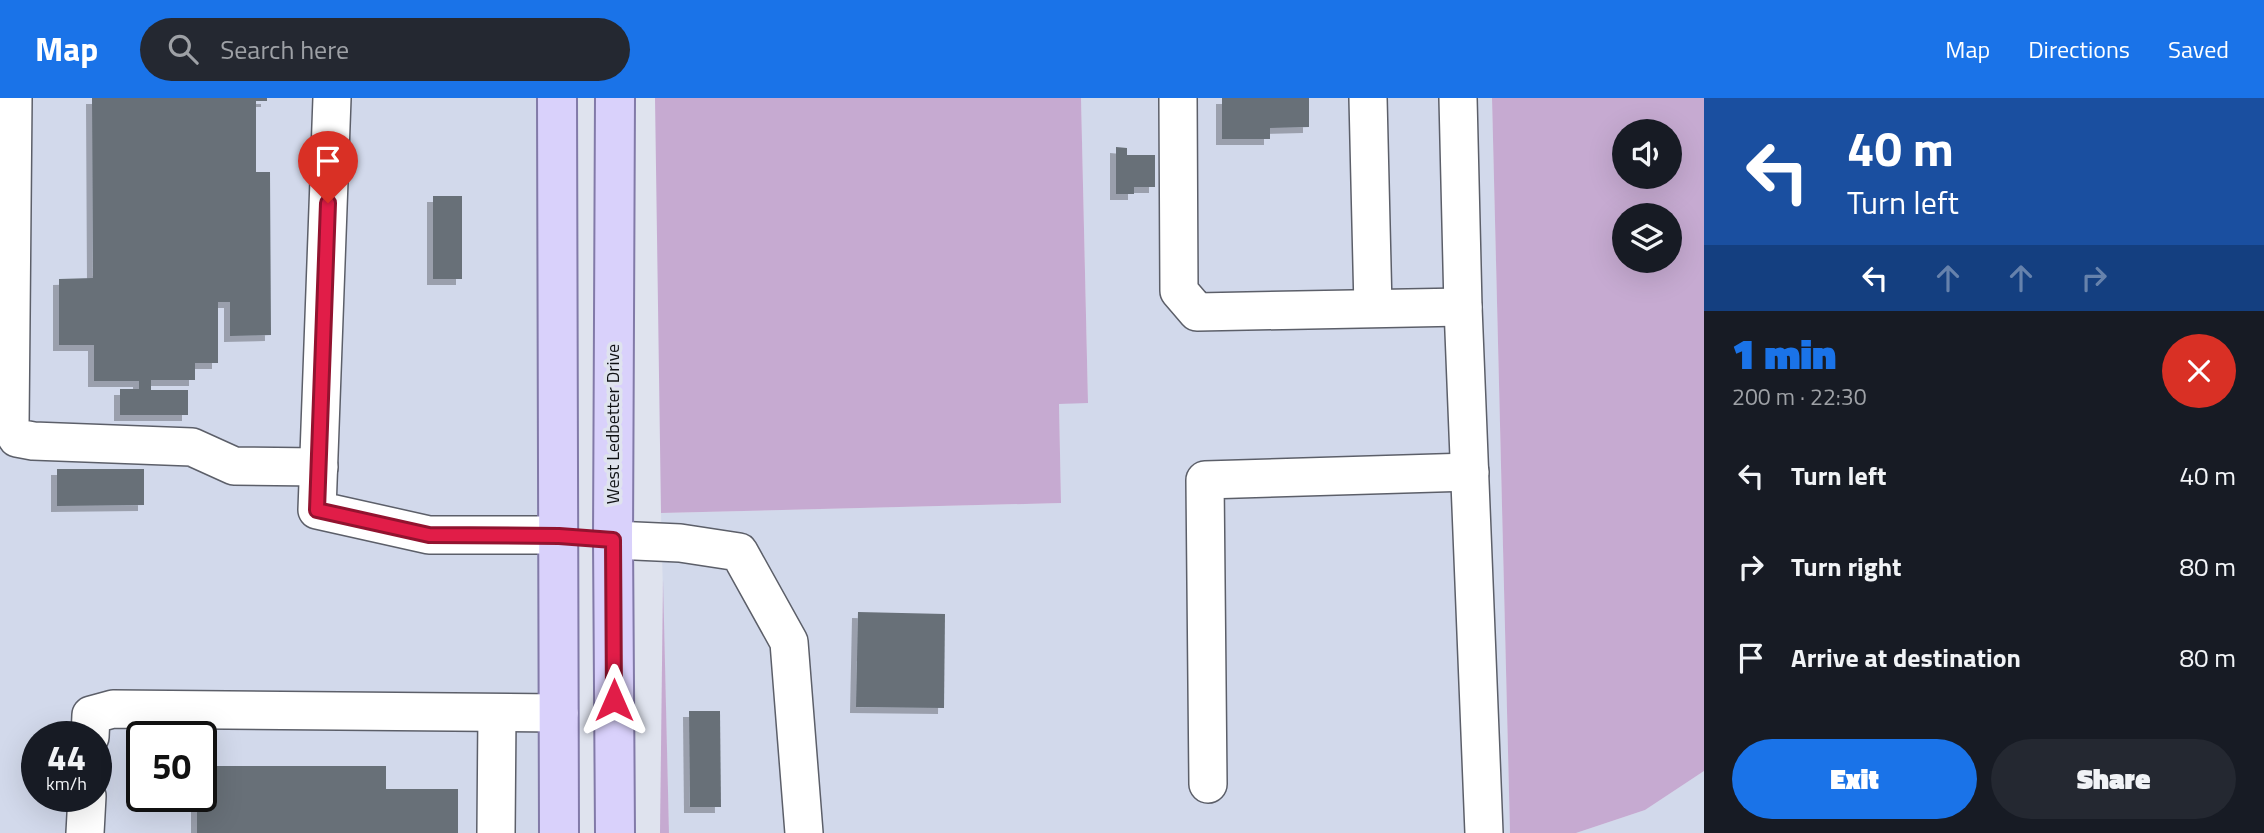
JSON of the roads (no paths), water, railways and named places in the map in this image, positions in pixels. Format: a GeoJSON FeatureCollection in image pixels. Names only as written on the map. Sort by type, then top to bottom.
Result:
{"type":"FeatureCollection","features":[{"type":"Feature","properties":{"kind":"main road"},"geometry":{"type":"LineString","coordinates":[[557,98],[559,833]]}},
{"type":"Feature","properties":{"kind":"main road","name":"West Ledbetter Drive"},"geometry":{"type":"LineString","coordinates":[[615,98],[615,833]]}},
{"type":"Feature","properties":{"kind":"main road"},"geometry":{"type":"LineString","coordinates":[[559,536],[613,540]]}},
{"type":"Feature","properties":{"kind":"lane"},"geometry":{"type":"LineString","coordinates":[[13,98],[10,426],[17,438],[33,441],[192,447],[234,466],[319,467]]}},
{"type":"Feature","properties":{"kind":"lane"},"geometry":{"type":"LineString","coordinates":[[332,98],[317,510],[429,535],[559,536]]}},
{"type":"Feature","properties":{"kind":"lane"},"geometry":{"type":"LineString","coordinates":[[1178,98],[1180,291],[1198,312],[1463,307]]}},
{"type":"Feature","properties":{"kind":"lane"},"geometry":{"type":"LineString","coordinates":[[1368,98],[1373,309]]}},
{"type":"Feature","properties":{"kind":"lane"},"geometry":{"type":"LineString","coordinates":[[1458,98],[1463,307],[1484,833]]}},
{"type":"Feature","properties":{"kind":"lane"},"geometry":{"type":"LineString","coordinates":[[1208,784],[1205,480],[1470,472]]}},
{"type":"Feature","properties":{"kind":"lane"},"geometry":{"type":"LineString","coordinates":[[613,540],[680,543],[739,552],[789,642],[804,833]]}},
{"type":"Feature","properties":{"kind":"lane"},"geometry":{"type":"LineString","coordinates":[[91,721],[91,715],[113,709],[559,713]]}},
{"type":"Feature","properties":{"kind":"lane"},"geometry":{"type":"LineString","coordinates":[[496,833],[497,713]]}},
{"type":"Feature","properties":{"kind":"lane"},"geometry":{"type":"LineString","coordinates":[[85,833],[86,812]]}}]}
